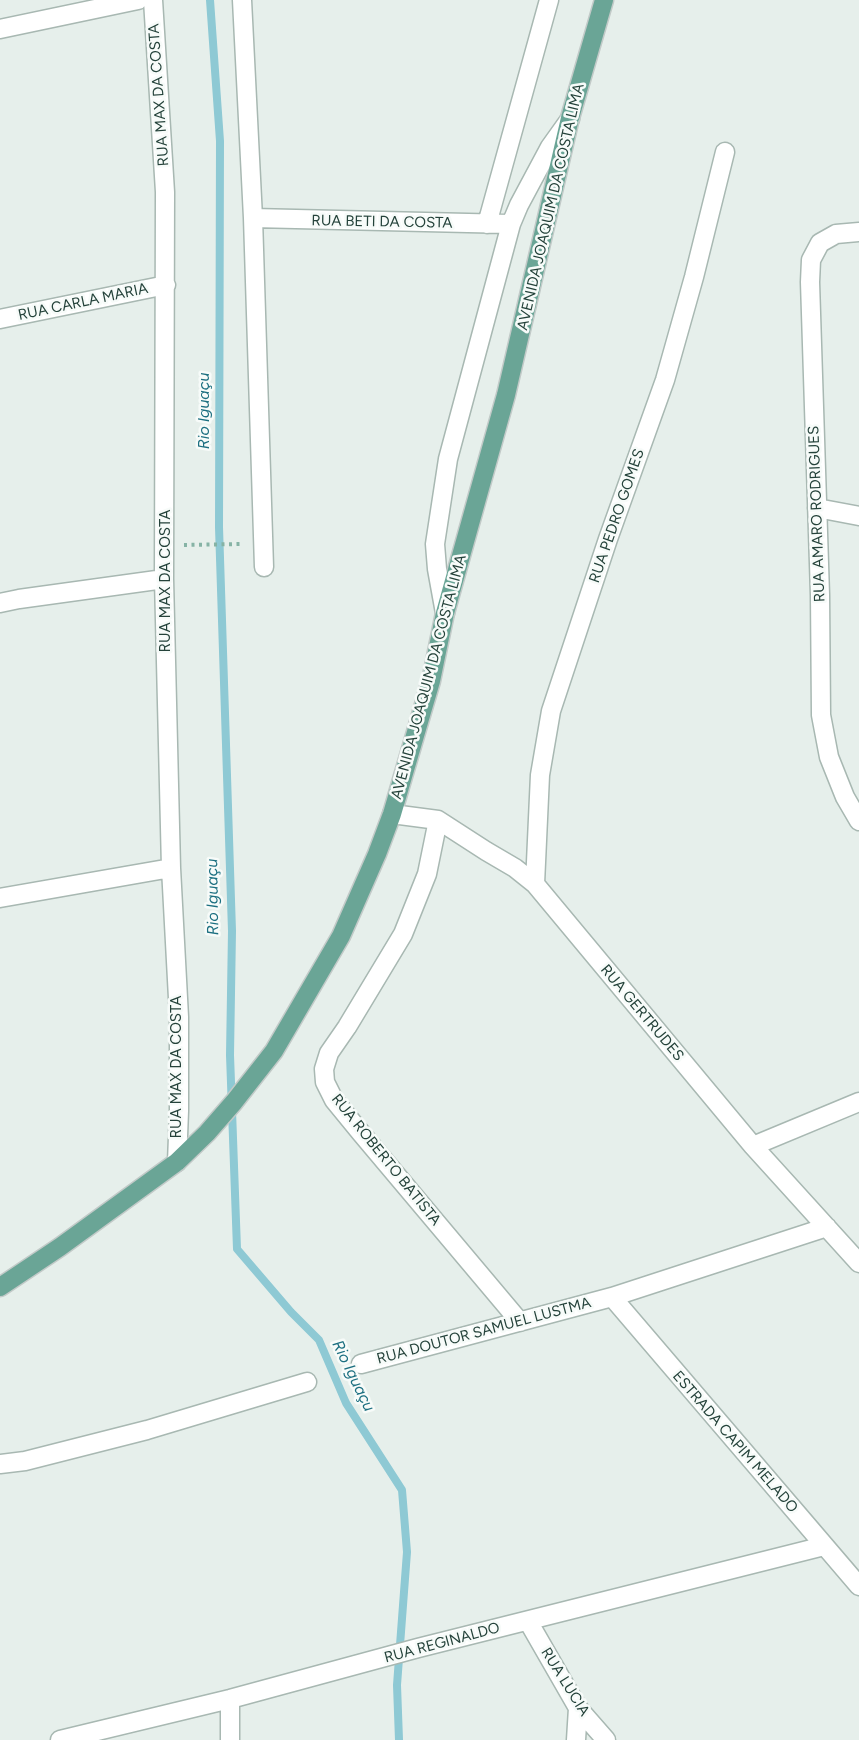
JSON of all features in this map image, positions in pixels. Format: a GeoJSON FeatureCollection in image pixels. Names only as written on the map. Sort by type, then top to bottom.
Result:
{"type":"FeatureCollection","features":[{"type":"Feature","properties":{"kind":"main road","name":"AVENIDA JOAQUIM DA COSTA LIMA"},"geometry":{"type":"LineString","coordinates":[[0,1287],[60,1247],[177,1162],[207,1133],[274,1051],[341,936],[392,814],[431,681],[445,613],[506,395],[570,118],[604,0]]}},
{"type":"Feature","properties":{"kind":"street"},"geometry":{"type":"LineString","coordinates":[[0,29],[138,0]]}},
{"type":"Feature","properties":{"kind":"street","name":"RUA MAX DA COSTA"},"geometry":{"type":"LineString","coordinates":[[153,0],[165,192],[164,579],[171,868],[179,1017],[177,1162]]}},
{"type":"Feature","properties":{"kind":"street"},"geometry":{"type":"LineString","coordinates":[[242,0],[254,218],[264,567]]}},
{"type":"Feature","properties":{"kind":"street"},"geometry":{"type":"LineString","coordinates":[[487,224],[549,0]]}},
{"type":"Feature","properties":{"kind":"street"},"geometry":{"type":"LineString","coordinates":[[445,613],[436,552],[439,510],[448,459],[511,225],[550,147],[570,118]]}},
{"type":"Feature","properties":{"kind":"street","name":"RUA PEDRO GOMES"},"geometry":{"type":"LineString","coordinates":[[535,884],[540,775],[551,711],[608,539],[665,380],[694,277],[725,152]]}},
{"type":"Feature","properties":{"kind":"street","name":"RUA BETI DA COSTA"},"geometry":{"type":"LineString","coordinates":[[254,218],[511,225]]}},
{"type":"Feature","properties":{"kind":"street","name":"RUA AMARO RODRIGUES"},"geometry":{"type":"LineString","coordinates":[[859,232],[836,234],[820,243],[812,260],[810,282],[820,595],[821,715],[829,757],[844,797],[859,821]]}},
{"type":"Feature","properties":{"kind":"street","name":"RUA CARLA MARIA"},"geometry":{"type":"LineString","coordinates":[[0,319],[166,285]]}},
{"type":"Feature","properties":{"kind":"street"},"geometry":{"type":"LineString","coordinates":[[817,508],[859,516]]}},
{"type":"Feature","properties":{"kind":"street"},"geometry":{"type":"LineString","coordinates":[[0,603],[164,579]]}},
{"type":"Feature","properties":{"kind":"street","name":"RUA GERTRUDES"},"geometry":{"type":"LineString","coordinates":[[392,814],[438,820],[515,868],[535,884],[753,1146],[859,1263]]}},
{"type":"Feature","properties":{"kind":"street","name":"RUA ROBERTO BATISTA"},"geometry":{"type":"LineString","coordinates":[[438,820],[427,874],[403,934],[329,1053],[324,1069],[324,1082],[334,1100],[520,1322]]}},
{"type":"Feature","properties":{"kind":"street"},"geometry":{"type":"LineString","coordinates":[[0,898],[171,868]]}},
{"type":"Feature","properties":{"kind":"street"},"geometry":{"type":"LineString","coordinates":[[753,1146],[859,1102]]}},
{"type":"Feature","properties":{"kind":"street","name":"RUA DOUTOR SAMUEL LUSTMA"},"geometry":{"type":"LineString","coordinates":[[361,1364],[612,1298],[827,1227]]}},
{"type":"Feature","properties":{"kind":"street","name":"ESTRADA CAPIM MELADO"},"geometry":{"type":"LineString","coordinates":[[612,1298],[859,1586]]}},
{"type":"Feature","properties":{"kind":"street"},"geometry":{"type":"LineString","coordinates":[[0,1464],[25,1461],[147,1430],[307,1382]]}},
{"type":"Feature","properties":{"kind":"street","name":"RUA REGINALDO"},"geometry":{"type":"LineString","coordinates":[[60,1740],[230,1699],[418,1648],[824,1545]]}},
{"type":"Feature","properties":{"kind":"street","name":"RUA LUCIA"},"geometry":{"type":"LineString","coordinates":[[528,1621],[578,1708],[606,1740]]}},
{"type":"Feature","properties":{"kind":"street"},"geometry":{"type":"LineString","coordinates":[[230,1699],[230,1740]]}},
{"type":"Feature","properties":{"kind":"street"},"geometry":{"type":"LineString","coordinates":[[576,1740],[578,1708]]}},
{"type":"Feature","properties":{"kind":"path"},"geometry":{"type":"LineString","coordinates":[[184,545],[249,544]]}},
{"type":"Feature","properties":{"kind":"waterway","name":"Rio Iguaçu"},"geometry":{"type":"LineString","coordinates":[[210,0],[220,141],[219,527],[232,931],[230,1055],[237,1249],[291,1312],[319,1340],[346,1403],[402,1490],[407,1552],[397,1685],[399,1740]]}}]}
